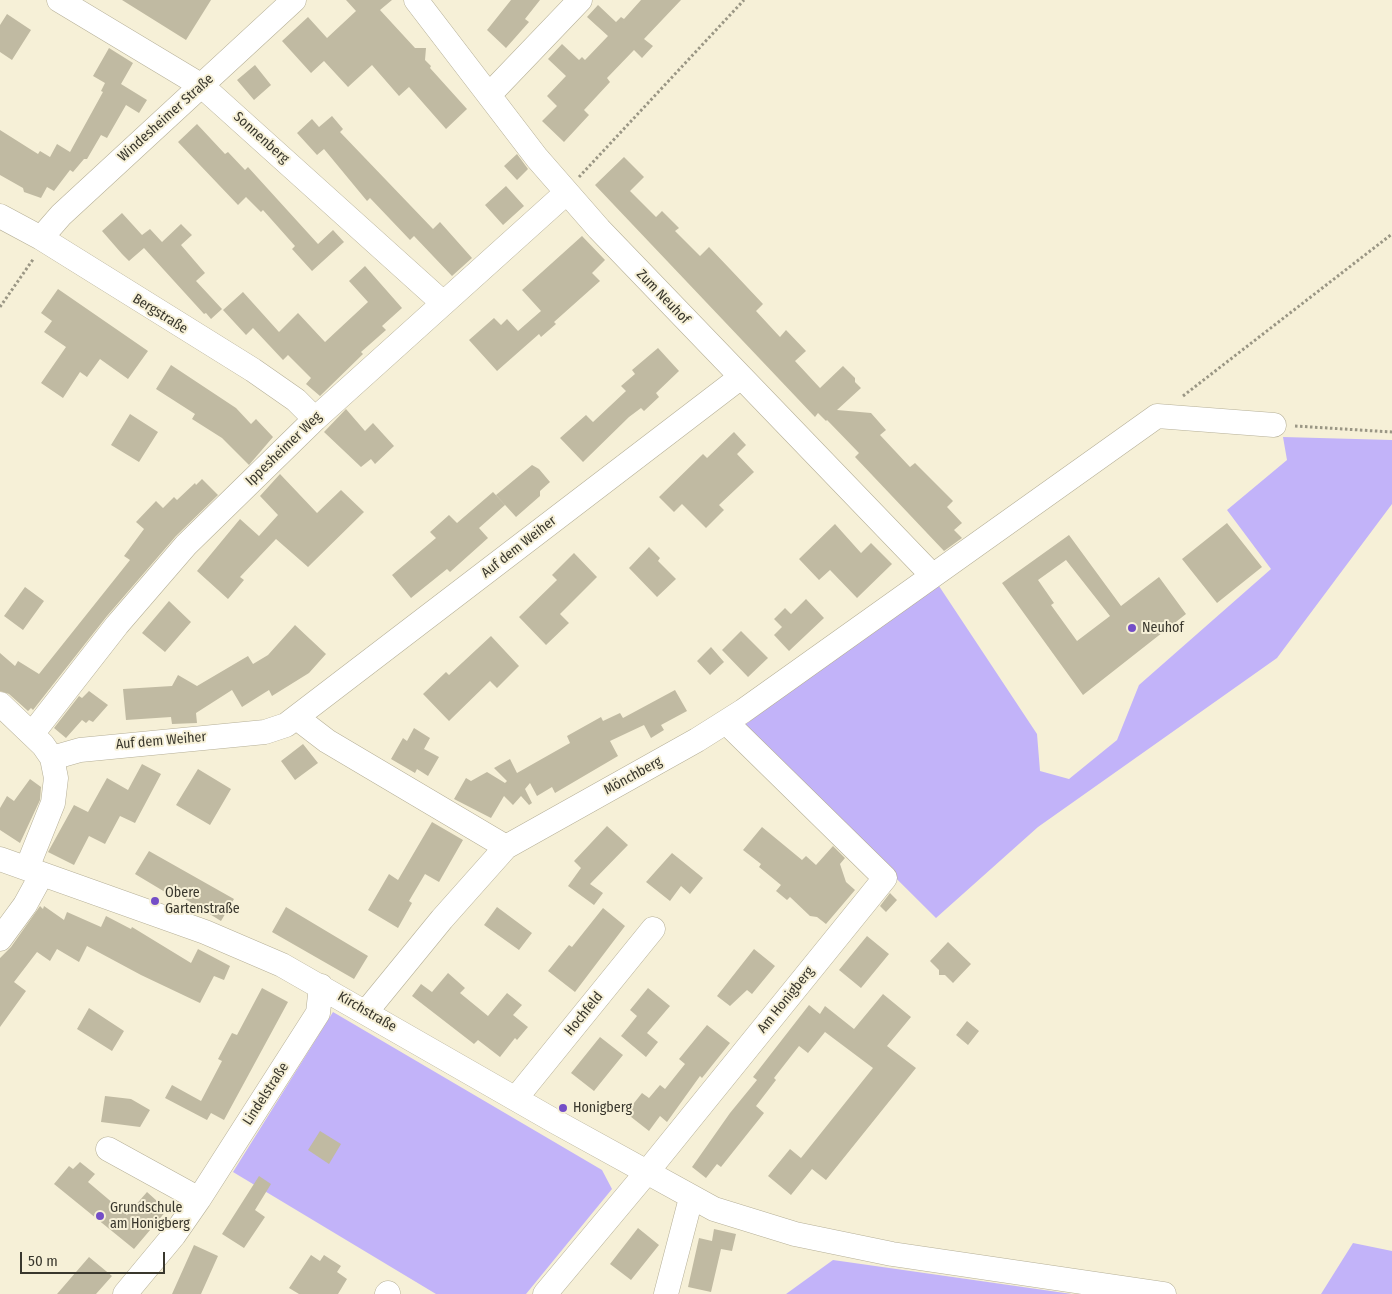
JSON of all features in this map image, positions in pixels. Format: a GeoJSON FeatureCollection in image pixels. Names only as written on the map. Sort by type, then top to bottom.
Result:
{"type":"FeatureCollection","features":[{"type":"Feature","properties":{"kind":"street","name":"Sonnenberg"},"geometry":{"type":"LineString","coordinates":[[59,0],[202,86],[444,303]]}},
{"type":"Feature","properties":{"kind":"street","name":"Windesheimer Straße"},"geometry":{"type":"LineString","coordinates":[[43,240],[61,215],[294,0]]}},
{"type":"Feature","properties":{"kind":"street","name":"Zum Neuhof"},"geometry":{"type":"LineString","coordinates":[[416,0],[566,193],[932,575]]}},
{"type":"Feature","properties":{"kind":"street"},"geometry":{"type":"LineString","coordinates":[[489,95],[580,0]]}},
{"type":"Feature","properties":{"kind":"street","name":"Ippesheimer Weg"},"geometry":{"type":"LineString","coordinates":[[32,734],[145,591],[186,545],[315,419],[566,193]]}},
{"type":"Feature","properties":{"kind":"street","name":"Bergstraße"},"geometry":{"type":"LineString","coordinates":[[0,216],[43,240],[253,370],[296,400],[315,419]]}},
{"type":"Feature","properties":{"kind":"street","name":"Auf dem Weiher"},"geometry":{"type":"LineString","coordinates":[[52,758],[80,750],[105,746],[265,732],[286,725],[741,377]]}},
{"type":"Feature","properties":{"kind":"street"},"geometry":{"type":"LineString","coordinates":[[1157,416],[1274,425]]}},
{"type":"Feature","properties":{"kind":"street","name":"Mönchberg"},"geometry":{"type":"LineString","coordinates":[[366,1012],[442,919],[506,847],[726,722],[1157,416]]}},
{"type":"Feature","properties":{"kind":"street"},"geometry":{"type":"LineString","coordinates":[[0,704],[32,734],[52,758],[56,778],[53,803],[25,905],[0,939]]}},
{"type":"Feature","properties":{"kind":"street"},"geometry":{"type":"LineString","coordinates":[[297,718],[327,741],[506,847]]}},
{"type":"Feature","properties":{"kind":"street","name":"Am Honigberg"},"geometry":{"type":"LineString","coordinates":[[545,1294],[647,1172],[885,878],[726,722]]}},
{"type":"Feature","properties":{"kind":"street","name":"Kirchstraße"},"geometry":{"type":"LineString","coordinates":[[0,859],[235,944],[321,986],[691,1198],[714,1209],[795,1234],[892,1254],[1164,1294]]}},
{"type":"Feature","properties":{"kind":"street","name":"Hochfeld"},"geometry":{"type":"LineString","coordinates":[[516,1098],[653,929]]}},
{"type":"Feature","properties":{"kind":"street","name":"Lindelstraße"},"geometry":{"type":"LineString","coordinates":[[124,1294],[174,1235],[199,1199],[318,1013],[321,986]]}},
{"type":"Feature","properties":{"kind":"street"},"geometry":{"type":"LineString","coordinates":[[108,1149],[199,1199]]}},
{"type":"Feature","properties":{"kind":"street"},"geometry":{"type":"LineString","coordinates":[[666,1294],[691,1198]]}},
{"type":"Feature","properties":{"kind":"path"},"geometry":{"type":"LineString","coordinates":[[566,193],[744,0]]}},
{"type":"Feature","properties":{"kind":"path"},"geometry":{"type":"LineString","coordinates":[[1157,416],[1392,234]]}},
{"type":"Feature","properties":{"kind":"path"},"geometry":{"type":"LineString","coordinates":[[0,307],[43,240]]}},
{"type":"Feature","properties":{"kind":"path"},"geometry":{"type":"LineString","coordinates":[[1274,425],[1392,432]]}},
{"type":"Feature","properties":{"kind":"shaded area"},"geometry":{"type":"Polygon","coordinates":[[[1283,437],[1392,440],[1392,504],[1277,658],[1038,827],[936,918],[743,726],[937,583],[1037,734],[1040,771],[1069,779],[1117,740],[1139,685],[1271,569],[1227,510],[1287,460],[1283,437]]]}},
{"type":"Feature","properties":{"kind":"shaded area"},"geometry":{"type":"Polygon","coordinates":[[[333,1012],[602,1170],[612,1189],[526,1294],[436,1294],[233,1172],[333,1012]]]}},
{"type":"Feature","properties":{"kind":"shaded area"},"geometry":{"type":"Polygon","coordinates":[[[1353,1243],[1392,1251],[1392,1294],[1321,1294],[1353,1243]]]}},
{"type":"Feature","properties":{"kind":"shaded area"},"geometry":{"type":"Polygon","coordinates":[[[833,1260],[1072,1294],[786,1294],[833,1260]]]}},
{"type":"Feature","properties":{"kind":"building"},"geometry":{"type":"Polygon","coordinates":[[[122,0],[211,0],[186,40],[122,0]]]}},
{"type":"Feature","properties":{"kind":"building"},"geometry":{"type":"Polygon","coordinates":[[[346,0],[392,0],[380,10],[415,48],[426,48],[425,60],[431,66],[430,68],[467,109],[446,129],[409,87],[399,96],[372,65],[348,87],[324,61],[311,73],[282,41],[308,17],[327,38],[356,11],[346,0]]]}},
{"type":"Feature","properties":{"kind":"building"},"geometry":{"type":"Polygon","coordinates":[[[511,0],[540,0],[525,19],[529,22],[506,48],[487,30],[511,0]]]}},
{"type":"Feature","properties":{"kind":"building"},"geometry":{"type":"Polygon","coordinates":[[[641,0],[681,0],[644,39],[653,46],[642,58],[634,50],[607,78],[610,82],[584,110],[589,115],[564,142],[542,121],[557,106],[547,96],[566,76],[548,59],[562,44],[579,60],[582,57],[585,60],[608,36],[587,17],[598,5],[616,22],[621,17],[624,19],[641,0]]]}},
{"type":"Feature","properties":{"kind":"building"},"geometry":{"type":"Polygon","coordinates":[[[7,14],[31,30],[12,60],[0,52],[0,25],[7,14]]]}},
{"type":"Feature","properties":{"kind":"building"},"geometry":{"type":"Polygon","coordinates":[[[109,48],[133,63],[121,84],[147,100],[139,113],[126,105],[107,138],[101,135],[87,159],[84,159],[73,172],[70,170],[54,191],[47,187],[41,198],[24,192],[23,188],[0,175],[0,130],[38,154],[40,151],[50,157],[57,144],[70,152],[103,92],[101,91],[105,83],[93,76],[109,48]]]}},
{"type":"Feature","properties":{"kind":"building"},"geometry":{"type":"Polygon","coordinates":[[[255,65],[271,85],[254,100],[237,80],[255,65]]]}},
{"type":"Feature","properties":{"kind":"building"},"geometry":{"type":"Polygon","coordinates":[[[332,116],[343,129],[340,132],[433,229],[440,222],[472,258],[452,276],[414,236],[410,240],[370,198],[367,201],[324,149],[317,155],[297,133],[312,119],[319,127],[332,116]]]}},
{"type":"Feature","properties":{"kind":"building"},"geometry":{"type":"Polygon","coordinates":[[[197,124],[225,154],[228,152],[245,170],[248,167],[318,244],[333,230],[344,242],[312,271],[292,249],[295,246],[263,210],[261,212],[246,197],[238,205],[178,142],[197,124]]]}},
{"type":"Feature","properties":{"kind":"building"},"geometry":{"type":"Polygon","coordinates":[[[517,154],[528,169],[517,180],[504,166],[517,154]]]}},
{"type":"Feature","properties":{"kind":"building"},"geometry":{"type":"Polygon","coordinates":[[[624,157],[644,177],[630,191],[656,217],[662,211],[679,228],[675,231],[700,256],[709,247],[763,304],[756,311],[780,337],[786,330],[806,351],[795,361],[820,388],[843,366],[855,378],[855,382],[861,388],[837,410],[871,413],[886,430],[880,435],[910,467],[915,463],[953,501],[947,507],[962,523],[954,530],[962,538],[944,551],[855,457],[859,453],[827,420],[818,413],[815,417],[595,185],[624,157]]]}},
{"type":"Feature","properties":{"kind":"building"},"geometry":{"type":"Polygon","coordinates":[[[506,186],[524,206],[503,225],[485,205],[506,186]]]}},
{"type":"Feature","properties":{"kind":"building"},"geometry":{"type":"Polygon","coordinates":[[[122,213],[142,235],[150,229],[162,242],[181,224],[192,235],[181,245],[205,273],[196,281],[222,309],[211,319],[206,313],[204,314],[144,248],[129,261],[102,231],[122,213]]]}},
{"type":"Feature","properties":{"kind":"building"},"geometry":{"type":"Polygon","coordinates":[[[582,236],[605,260],[592,273],[600,281],[554,322],[556,324],[541,337],[539,334],[497,371],[469,340],[494,318],[501,325],[507,319],[518,331],[541,311],[522,290],[582,236]]]}},
{"type":"Feature","properties":{"kind":"building"},"geometry":{"type":"Polygon","coordinates":[[[365,266],[402,308],[382,326],[386,330],[361,352],[363,354],[320,396],[306,384],[311,378],[288,355],[283,360],[253,328],[246,335],[223,310],[243,292],[279,332],[298,313],[325,342],[368,302],[349,281],[365,266]]]}},
{"type":"Feature","properties":{"kind":"building"},"geometry":{"type":"Polygon","coordinates":[[[58,289],[148,351],[128,379],[100,359],[87,377],[80,372],[63,398],[41,383],[66,347],[44,332],[52,321],[41,313],[58,289]]]}},
{"type":"Feature","properties":{"kind":"building"},"geometry":{"type":"Polygon","coordinates":[[[658,348],[679,371],[656,393],[659,397],[644,411],[641,408],[629,417],[583,462],[560,438],[586,415],[593,422],[626,391],[621,386],[635,374],[632,370],[658,348]]]}},
{"type":"Feature","properties":{"kind":"building"},"geometry":{"type":"Polygon","coordinates":[[[171,365],[236,408],[251,424],[256,419],[273,437],[249,465],[222,438],[192,419],[195,414],[156,389],[171,365]]]}},
{"type":"Feature","properties":{"kind":"building"},"geometry":{"type":"Polygon","coordinates":[[[346,409],[365,431],[373,423],[394,446],[375,464],[371,459],[361,467],[324,432],[346,409]]]}},
{"type":"Feature","properties":{"kind":"building"},"geometry":{"type":"Polygon","coordinates":[[[130,414],[158,432],[139,462],[111,445],[130,414]]]}},
{"type":"Feature","properties":{"kind":"building"},"geometry":{"type":"Polygon","coordinates":[[[734,432],[746,445],[737,454],[754,472],[719,505],[724,510],[706,528],[682,504],[674,512],[659,497],[703,454],[707,458],[734,432]]]}},
{"type":"Feature","properties":{"kind":"building"},"geometry":{"type":"Polygon","coordinates":[[[532,465],[539,469],[550,482],[540,491],[540,496],[516,517],[496,495],[532,465]]]}},
{"type":"Feature","properties":{"kind":"building"},"geometry":{"type":"Polygon","coordinates":[[[280,474],[317,513],[341,490],[364,512],[308,567],[276,539],[240,577],[244,580],[228,599],[197,571],[240,519],[259,536],[278,515],[260,496],[280,474]]]}},
{"type":"Feature","properties":{"kind":"building"},"geometry":{"type":"Polygon","coordinates":[[[202,479],[218,495],[176,536],[107,616],[33,710],[31,708],[28,711],[9,694],[0,691],[0,653],[15,666],[18,661],[39,674],[130,560],[124,556],[144,529],[136,522],[156,501],[163,508],[174,497],[177,500],[202,479]]]}},
{"type":"Feature","properties":{"kind":"building"},"geometry":{"type":"Polygon","coordinates":[[[493,492],[505,505],[479,528],[488,538],[450,572],[447,569],[411,598],[392,575],[436,538],[430,532],[449,515],[457,523],[493,492]]]}},
{"type":"Feature","properties":{"kind":"building"},"geometry":{"type":"Polygon","coordinates":[[[1227,523],[1262,567],[1217,603],[1182,559],[1227,523]]]}},
{"type":"Feature","properties":{"kind":"building"},"geometry":{"type":"Polygon","coordinates":[[[835,524],[861,553],[871,543],[892,564],[857,598],[830,570],[819,580],[799,559],[835,524]]]}},
{"type":"Feature","properties":{"kind":"building","name":"Neuhof"},"geometry":{"type":"Polygon","coordinates":[[[1069,535],[1121,606],[1159,577],[1186,614],[1083,695],[1002,583],[1069,535]],[[1066,560],[1038,580],[1054,603],[1051,605],[1077,641],[1110,616],[1066,560]]]}},
{"type":"Feature","properties":{"kind":"building"},"geometry":{"type":"Polygon","coordinates":[[[649,547],[660,558],[658,561],[676,579],[657,597],[629,568],[649,547]]]}},
{"type":"Feature","properties":{"kind":"building"},"geometry":{"type":"Polygon","coordinates":[[[574,553],[597,577],[560,614],[569,623],[546,645],[519,617],[557,580],[552,575],[574,553]]]}},
{"type":"Feature","properties":{"kind":"building"},"geometry":{"type":"Polygon","coordinates":[[[25,587],[44,601],[23,630],[4,616],[25,587]]]}},
{"type":"Feature","properties":{"kind":"building"},"geometry":{"type":"Polygon","coordinates":[[[806,599],[824,618],[789,651],[774,635],[782,627],[774,619],[785,608],[791,614],[806,599]]]}},
{"type":"Feature","properties":{"kind":"building"},"geometry":{"type":"Polygon","coordinates":[[[169,601],[191,622],[165,652],[142,633],[169,601]]]}},
{"type":"Feature","properties":{"kind":"building"},"geometry":{"type":"Polygon","coordinates":[[[295,625],[326,654],[309,673],[272,696],[269,690],[242,707],[232,690],[196,713],[197,723],[172,724],[171,717],[126,720],[123,689],[172,686],[178,675],[197,686],[248,656],[253,664],[268,655],[295,625]]]}},
{"type":"Feature","properties":{"kind":"building"},"geometry":{"type":"Polygon","coordinates":[[[741,631],[768,658],[748,677],[722,650],[741,631]]]}},
{"type":"Feature","properties":{"kind":"building"},"geometry":{"type":"Polygon","coordinates":[[[491,636],[519,666],[497,688],[490,681],[449,721],[423,694],[446,672],[449,675],[491,636]]]}},
{"type":"Feature","properties":{"kind":"building"},"geometry":{"type":"Polygon","coordinates":[[[711,647],[724,662],[710,675],[697,661],[711,647]]]}},
{"type":"Feature","properties":{"kind":"building"},"geometry":{"type":"Polygon","coordinates":[[[675,690],[687,711],[661,725],[664,730],[651,738],[644,725],[610,741],[618,756],[555,793],[552,787],[537,796],[530,783],[525,789],[532,803],[529,805],[521,796],[513,805],[504,796],[491,818],[454,799],[466,778],[471,781],[487,772],[505,783],[507,781],[494,768],[510,759],[517,773],[570,743],[567,736],[601,717],[603,721],[620,713],[623,718],[675,690]]]}},
{"type":"Feature","properties":{"kind":"building"},"geometry":{"type":"Polygon","coordinates":[[[89,691],[108,705],[93,722],[89,720],[86,723],[82,720],[66,738],[54,728],[79,696],[82,698],[89,691]]]}},
{"type":"Feature","properties":{"kind":"building"},"geometry":{"type":"Polygon","coordinates":[[[414,728],[430,738],[424,749],[439,757],[428,776],[417,769],[415,773],[391,759],[403,738],[407,741],[414,728]]]}},
{"type":"Feature","properties":{"kind":"building"},"geometry":{"type":"Polygon","coordinates":[[[303,744],[318,763],[295,780],[281,761],[303,744]]]}},
{"type":"Feature","properties":{"kind":"building"},"geometry":{"type":"Polygon","coordinates":[[[142,764],[161,774],[135,823],[120,816],[105,844],[89,836],[74,865],[48,852],[74,805],[88,812],[107,778],[128,790],[142,764]]]}},
{"type":"Feature","properties":{"kind":"building"},"geometry":{"type":"Polygon","coordinates":[[[198,769],[231,789],[210,825],[176,805],[198,769]]]}},
{"type":"Feature","properties":{"kind":"building"},"geometry":{"type":"Polygon","coordinates":[[[30,779],[41,787],[40,800],[20,843],[0,830],[0,808],[7,796],[14,801],[30,779]]]}},
{"type":"Feature","properties":{"kind":"building"},"geometry":{"type":"Polygon","coordinates":[[[432,822],[463,840],[439,882],[425,874],[409,901],[412,903],[398,928],[368,910],[389,874],[398,880],[432,822]]]}},
{"type":"Feature","properties":{"kind":"building"},"geometry":{"type":"Polygon","coordinates":[[[607,826],[628,845],[590,884],[603,893],[594,905],[568,886],[581,868],[574,861],[607,826]]]}},
{"type":"Feature","properties":{"kind":"building"},"geometry":{"type":"Polygon","coordinates":[[[762,827],[802,860],[806,856],[816,865],[833,846],[845,858],[840,864],[846,882],[855,890],[826,924],[817,917],[810,916],[790,897],[787,900],[776,891],[781,885],[759,867],[761,864],[743,850],[762,827]]]}},
{"type":"Feature","properties":{"kind":"building"},"geometry":{"type":"Polygon","coordinates":[[[149,851],[234,899],[221,921],[177,894],[175,898],[135,874],[149,851]]]}},
{"type":"Feature","properties":{"kind":"building"},"geometry":{"type":"Polygon","coordinates":[[[672,853],[703,878],[690,894],[681,886],[670,901],[646,882],[672,853]]]}},
{"type":"Feature","properties":{"kind":"building"},"geometry":{"type":"Polygon","coordinates":[[[890,893],[897,900],[886,912],[880,906],[890,893]]]}},
{"type":"Feature","properties":{"kind":"building"},"geometry":{"type":"Polygon","coordinates":[[[40,906],[43,909],[44,906],[64,920],[67,912],[101,927],[106,916],[131,929],[132,927],[191,963],[198,949],[230,966],[224,980],[214,976],[200,1003],[141,975],[87,946],[79,962],[57,949],[50,961],[37,952],[14,982],[26,991],[0,1027],[0,958],[11,947],[40,906]]]}},
{"type":"Feature","properties":{"kind":"building"},"geometry":{"type":"Polygon","coordinates":[[[286,907],[368,956],[354,979],[272,932],[286,907]]]}},
{"type":"Feature","properties":{"kind":"building"},"geometry":{"type":"Polygon","coordinates":[[[497,907],[532,933],[519,950],[484,925],[497,907]]]}},
{"type":"Feature","properties":{"kind":"building"},"geometry":{"type":"Polygon","coordinates":[[[603,908],[625,926],[575,992],[548,971],[569,945],[572,947],[603,908]]]}},
{"type":"Feature","properties":{"kind":"building"},"geometry":{"type":"Polygon","coordinates":[[[867,936],[889,954],[861,988],[839,970],[867,936]]]}},
{"type":"Feature","properties":{"kind":"building"},"geometry":{"type":"Polygon","coordinates":[[[948,942],[971,964],[953,983],[945,975],[939,975],[939,970],[930,961],[948,942]]]}},
{"type":"Feature","properties":{"kind":"building"},"geometry":{"type":"Polygon","coordinates":[[[754,949],[775,966],[752,994],[747,990],[730,1006],[717,996],[754,949]]]}},
{"type":"Feature","properties":{"kind":"building"},"geometry":{"type":"Polygon","coordinates":[[[448,973],[465,988],[460,993],[488,1016],[507,993],[522,1005],[513,1015],[528,1027],[517,1040],[515,1038],[500,1057],[478,1040],[474,1044],[412,996],[421,984],[432,992],[448,973]]]}},
{"type":"Feature","properties":{"kind":"building"},"geometry":{"type":"Polygon","coordinates":[[[262,988],[288,1002],[224,1120],[211,1113],[207,1120],[165,1098],[172,1085],[201,1101],[222,1061],[218,1059],[232,1033],[237,1035],[262,988]]]}},
{"type":"Feature","properties":{"kind":"building"},"geometry":{"type":"Polygon","coordinates":[[[648,988],[670,1006],[647,1033],[658,1042],[646,1057],[621,1036],[637,1016],[630,1010],[648,988]]]}},
{"type":"Feature","properties":{"kind":"building"},"geometry":{"type":"Polygon","coordinates":[[[883,994],[911,1017],[887,1046],[916,1068],[826,1180],[812,1169],[791,1195],[768,1176],[790,1149],[801,1158],[873,1068],[825,1032],[808,1053],[799,1046],[774,1078],[776,1080],[756,1106],[764,1113],[721,1167],[717,1164],[706,1178],[692,1167],[730,1113],[757,1080],[753,1077],[809,1005],[820,1014],[825,1006],[854,1029],[883,994]]]}},
{"type":"Feature","properties":{"kind":"building"},"geometry":{"type":"Polygon","coordinates":[[[89,1008],[124,1031],[112,1051],[77,1029],[89,1008]]]}},
{"type":"Feature","properties":{"kind":"building"},"geometry":{"type":"Polygon","coordinates":[[[967,1021],[979,1031],[968,1045],[956,1035],[967,1021]]]}},
{"type":"Feature","properties":{"kind":"building"},"geometry":{"type":"Polygon","coordinates":[[[707,1025],[730,1043],[702,1078],[700,1076],[667,1122],[660,1116],[649,1131],[626,1113],[642,1093],[649,1098],[660,1085],[665,1089],[685,1064],[679,1059],[707,1025]]]}},
{"type":"Feature","properties":{"kind":"building"},"geometry":{"type":"Polygon","coordinates":[[[600,1037],[623,1055],[594,1091],[571,1073],[600,1037]]]}},
{"type":"Feature","properties":{"kind":"building"},"geometry":{"type":"Polygon","coordinates":[[[105,1096],[131,1099],[150,1110],[140,1127],[101,1122],[105,1096]]]}},
{"type":"Feature","properties":{"kind":"building"},"geometry":{"type":"Polygon","coordinates":[[[320,1131],[341,1144],[329,1164],[308,1150],[320,1131]]]}},
{"type":"Feature","properties":{"kind":"building"},"geometry":{"type":"Polygon","coordinates":[[[80,1162],[95,1174],[88,1182],[127,1215],[147,1192],[167,1210],[134,1249],[54,1184],[69,1166],[73,1169],[80,1162]]]}},
{"type":"Feature","properties":{"kind":"building"},"geometry":{"type":"Polygon","coordinates":[[[259,1176],[271,1184],[255,1210],[265,1217],[244,1248],[222,1234],[259,1176]]]}},
{"type":"Feature","properties":{"kind":"building"},"geometry":{"type":"Polygon","coordinates":[[[638,1228],[659,1245],[631,1280],[610,1264],[638,1228]]]}},
{"type":"Feature","properties":{"kind":"building"},"geometry":{"type":"Polygon","coordinates":[[[714,1229],[736,1234],[732,1251],[721,1249],[711,1292],[688,1287],[699,1238],[712,1241],[714,1229]]]}},
{"type":"Feature","properties":{"kind":"building"},"geometry":{"type":"Polygon","coordinates":[[[194,1245],[218,1256],[201,1294],[172,1294],[194,1245]]]}},
{"type":"Feature","properties":{"kind":"building"},"geometry":{"type":"Polygon","coordinates":[[[311,1255],[320,1261],[324,1255],[341,1266],[337,1272],[347,1279],[338,1294],[299,1294],[289,1288],[311,1255]]]}},
{"type":"Feature","properties":{"kind":"building"},"geometry":{"type":"Polygon","coordinates":[[[89,1257],[112,1276],[96,1294],[57,1294],[89,1257]]]}},
{"type":"Feature","properties":{"kind":"place","name":"Neuhof"},"geometry":{"type":"Point","coordinates":[1132,628]}},
{"type":"Feature","properties":{"kind":"place","name":"Obere Gartenstraße"},"geometry":{"type":"Point","coordinates":[155,901]}},
{"type":"Feature","properties":{"kind":"place","name":"Honigberg"},"geometry":{"type":"Point","coordinates":[563,1108]}},
{"type":"Feature","properties":{"kind":"place","name":"Grundschule am Honigberg"},"geometry":{"type":"Point","coordinates":[100,1216]}}]}
